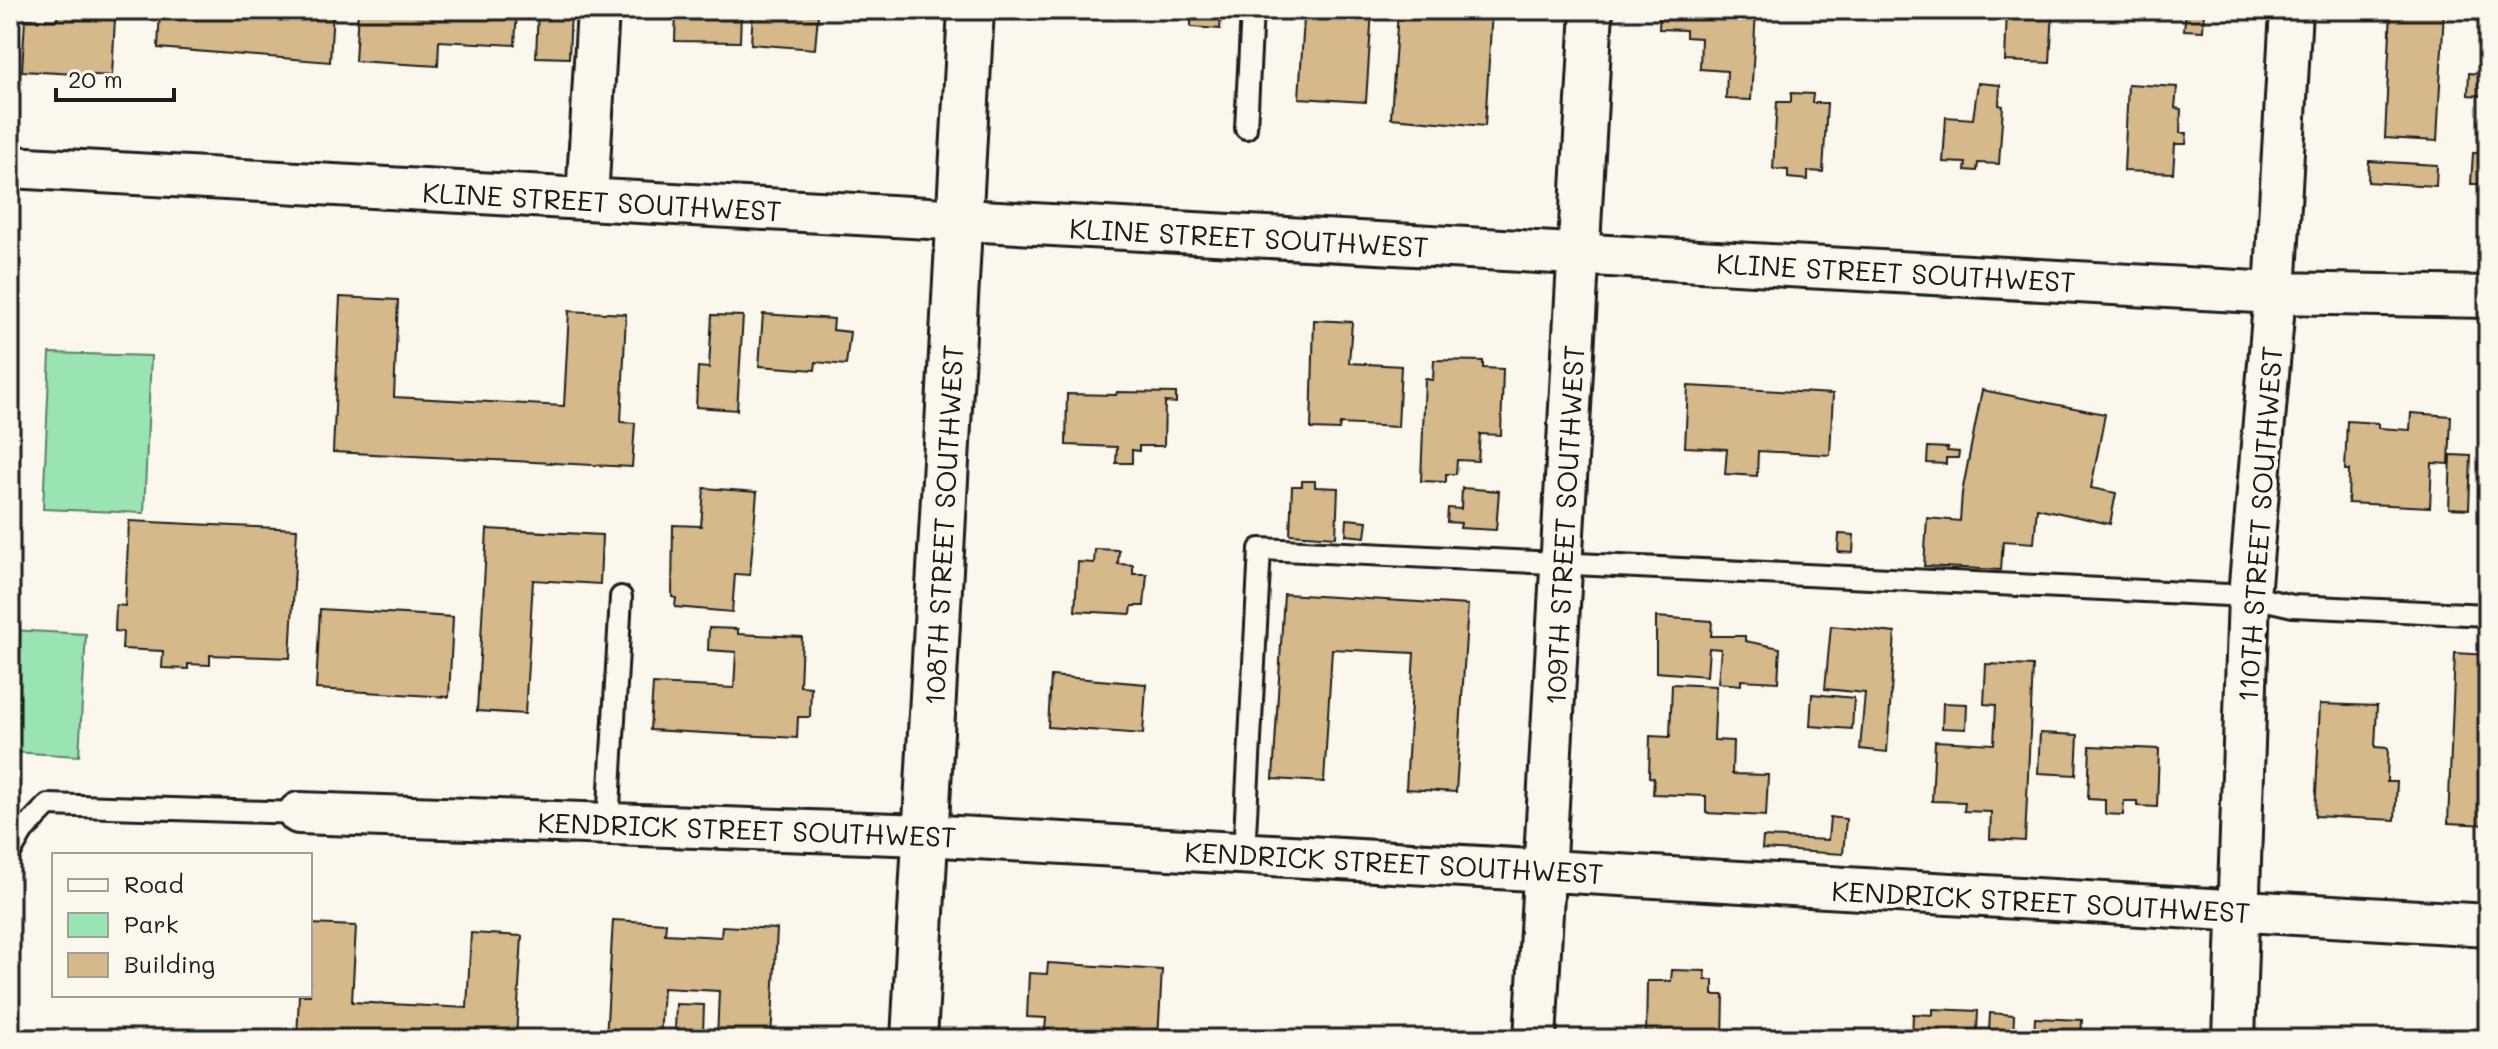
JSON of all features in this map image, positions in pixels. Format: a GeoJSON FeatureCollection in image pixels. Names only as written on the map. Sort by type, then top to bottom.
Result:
{"type":"FeatureCollection","features":[{"type":"Feature","properties":{"kind":"street"},"geometry":{"type":"LineString","coordinates":[[587,199],[598,10]]}},
{"type":"Feature","properties":{"kind":"street","name":"108TH STREET SOUTHWEST"},"geometry":{"type":"LineString","coordinates":[[914,1039],[971,10]]}},
{"type":"Feature","properties":{"kind":"street","name":"109TH STREET SOUTHWEST"},"geometry":{"type":"LineString","coordinates":[[1535,1039],[1547,871],[1592,10]]}},
{"type":"Feature","properties":{"kind":"street","name":"110TH STREET SOUTHWEST"},"geometry":{"type":"LineString","coordinates":[[2234,1039],[2241,913],[2249,596],[2275,293],[2291,10]]}},
{"type":"Feature","properties":{"kind":"street","name":"KLINE STREET SOUTHWEST"},"geometry":{"type":"LineString","coordinates":[[10,167],[960,223],[2275,293],[2488,297]]}},
{"type":"Feature","properties":{"kind":"street","name":"KENDRICK STREET SOUTHWEST"},"geometry":{"type":"LineString","coordinates":[[299,813],[924,835],[2488,925]]}},
{"type":"Feature","properties":{"kind":"lane"},"geometry":{"type":"LineString","coordinates":[[1246,128],[1252,10]]}},
{"type":"Feature","properties":{"kind":"lane"},"geometry":{"type":"LineString","coordinates":[[1244,854],[1260,549],[2249,596],[2293,606],[2488,615]]}},
{"type":"Feature","properties":{"kind":"lane"},"geometry":{"type":"LineString","coordinates":[[608,824],[621,597]]}},
{"type":"Feature","properties":{"kind":"lane"},"geometry":{"type":"LineString","coordinates":[[10,853],[23,831],[48,805],[299,813]]}},
{"type":"Feature","properties":{"kind":"green space"},"geometry":{"type":"Polygon","coordinates":[[[50,353],[151,356],[144,513],[43,509],[50,353]]]}},
{"type":"Feature","properties":{"kind":"green space"},"geometry":{"type":"Polygon","coordinates":[[[10,630],[86,634],[79,756],[10,752],[10,630]]]}},
{"type":"Feature","properties":{"kind":"building"},"geometry":{"type":"Polygon","coordinates":[[[58,10],[125,10],[125,19],[115,18],[112,76],[22,71],[25,19],[57,20],[58,10]]]}},
{"type":"Feature","properties":{"kind":"building"},"geometry":{"type":"Polygon","coordinates":[[[160,10],[333,10],[330,62],[158,48],[160,10]]]}},
{"type":"Feature","properties":{"kind":"building"},"geometry":{"type":"Polygon","coordinates":[[[358,10],[517,10],[515,45],[439,41],[438,66],[355,61],[358,10]]]}},
{"type":"Feature","properties":{"kind":"building"},"geometry":{"type":"Polygon","coordinates":[[[538,10],[571,10],[569,58],[536,57],[538,10]]]}},
{"type":"Feature","properties":{"kind":"building"},"geometry":{"type":"Polygon","coordinates":[[[676,10],[741,11],[740,42],[675,41],[676,10]]]}},
{"type":"Feature","properties":{"kind":"building"},"geometry":{"type":"Polygon","coordinates":[[[753,10],[818,15],[815,49],[751,44],[753,10]]]}},
{"type":"Feature","properties":{"kind":"building"},"geometry":{"type":"Polygon","coordinates":[[[1191,10],[1221,10],[1220,29],[1191,27],[1191,10]]]}},
{"type":"Feature","properties":{"kind":"building"},"geometry":{"type":"Polygon","coordinates":[[[1288,10],[1372,10],[1366,102],[1299,98],[1304,18],[1288,18],[1288,10]]]}},
{"type":"Feature","properties":{"kind":"building"},"geometry":{"type":"Polygon","coordinates":[[[1398,10],[1492,10],[1485,126],[1391,118],[1398,10]]]}},
{"type":"Feature","properties":{"kind":"building"},"geometry":{"type":"Polygon","coordinates":[[[1660,10],[1756,10],[1751,100],[1726,99],[1727,71],[1700,69],[1701,38],[1686,37],[1686,30],[1659,29],[1660,10]]]}},
{"type":"Feature","properties":{"kind":"building"},"geometry":{"type":"Polygon","coordinates":[[[2007,10],[2053,10],[2050,63],[2005,61],[2007,10]]]}},
{"type":"Feature","properties":{"kind":"building"},"geometry":{"type":"Polygon","coordinates":[[[2186,10],[2204,10],[2203,31],[2184,30],[2186,10]]]}},
{"type":"Feature","properties":{"kind":"building"},"geometry":{"type":"Polygon","coordinates":[[[2391,10],[2444,10],[2437,141],[2385,138],[2391,10]]]}},
{"type":"Feature","properties":{"kind":"building"},"geometry":{"type":"Polygon","coordinates":[[[2469,73],[2488,75],[2488,105],[2483,105],[2483,96],[2468,95],[2469,73]]]}},
{"type":"Feature","properties":{"kind":"building"},"geometry":{"type":"Polygon","coordinates":[[[1978,83],[2000,85],[1999,105],[2003,106],[1999,164],[1978,163],[1977,171],[1965,170],[1966,163],[1943,162],[1946,117],[1973,119],[1978,83]]]}},
{"type":"Feature","properties":{"kind":"building"},"geometry":{"type":"Polygon","coordinates":[[[2128,84],[2177,87],[2175,108],[2181,109],[2180,133],[2187,133],[2186,144],[2175,144],[2173,173],[2124,171],[2128,84]]]}},
{"type":"Feature","properties":{"kind":"building"},"geometry":{"type":"Polygon","coordinates":[[[1791,93],[1813,94],[1812,103],[1827,103],[1823,172],[1808,171],[1808,180],[1788,178],[1788,170],[1773,169],[1777,102],[1791,102],[1791,93]]]}},
{"type":"Feature","properties":{"kind":"building"},"geometry":{"type":"Polygon","coordinates":[[[2484,137],[2488,137],[2488,193],[2481,192],[2481,184],[2471,184],[2473,153],[2483,153],[2484,137]]]}},
{"type":"Feature","properties":{"kind":"building"},"geometry":{"type":"Polygon","coordinates":[[[2369,161],[2437,165],[2436,186],[2368,182],[2369,161]]]}},
{"type":"Feature","properties":{"kind":"building"},"geometry":{"type":"Polygon","coordinates":[[[340,297],[398,300],[394,397],[564,406],[569,311],[626,314],[621,422],[635,423],[632,467],[333,452],[340,297]]]}},
{"type":"Feature","properties":{"kind":"building"},"geometry":{"type":"Polygon","coordinates":[[[763,314],[834,319],[833,330],[850,332],[846,365],[816,362],[815,370],[759,366],[763,314]]]}},
{"type":"Feature","properties":{"kind":"building"},"geometry":{"type":"Polygon","coordinates":[[[712,315],[743,316],[737,410],[696,407],[698,367],[709,368],[712,315]]]}},
{"type":"Feature","properties":{"kind":"building"},"geometry":{"type":"Polygon","coordinates":[[[1314,320],[1352,322],[1349,363],[1401,366],[1398,427],[1340,424],[1339,430],[1311,429],[1314,320]]]}},
{"type":"Feature","properties":{"kind":"building"},"geometry":{"type":"Polygon","coordinates":[[[1434,360],[1483,361],[1483,368],[1503,369],[1501,435],[1480,434],[1478,461],[1457,460],[1456,474],[1446,474],[1446,482],[1421,481],[1425,379],[1433,380],[1434,360]]]}},
{"type":"Feature","properties":{"kind":"building"},"geometry":{"type":"Polygon","coordinates":[[[1688,386],[1833,394],[1830,455],[1758,451],[1757,476],[1725,474],[1727,449],[1685,447],[1688,386]]]}},
{"type":"Feature","properties":{"kind":"building"},"geometry":{"type":"Polygon","coordinates":[[[1982,390],[2105,414],[2091,488],[2116,493],[2110,524],[2037,508],[2034,543],[2003,541],[2001,570],[1924,566],[1927,518],[1960,521],[1962,493],[1982,390]]]}},
{"type":"Feature","properties":{"kind":"building"},"geometry":{"type":"Polygon","coordinates":[[[1117,392],[1176,393],[1176,403],[1165,402],[1164,446],[1139,446],[1139,451],[1132,450],[1132,463],[1116,463],[1117,447],[1066,445],[1067,394],[1116,395],[1117,392]]]}},
{"type":"Feature","properties":{"kind":"building"},"geometry":{"type":"Polygon","coordinates":[[[2411,413],[2451,416],[2449,464],[2432,463],[2430,507],[2348,503],[2349,470],[2345,470],[2347,421],[2378,423],[2378,428],[2410,430],[2411,413]]]}},
{"type":"Feature","properties":{"kind":"building"},"geometry":{"type":"Polygon","coordinates":[[[1928,447],[1959,452],[1958,458],[1946,458],[1946,464],[1927,463],[1928,447]]]}},
{"type":"Feature","properties":{"kind":"building"},"geometry":{"type":"Polygon","coordinates":[[[2451,455],[2471,456],[2469,509],[2449,508],[2451,455]]]}},
{"type":"Feature","properties":{"kind":"building"},"geometry":{"type":"Polygon","coordinates":[[[1302,481],[1315,481],[1315,487],[1338,488],[1336,537],[1290,534],[1292,486],[1302,486],[1302,481]]]}},
{"type":"Feature","properties":{"kind":"building"},"geometry":{"type":"Polygon","coordinates":[[[704,488],[757,492],[750,575],[735,574],[732,612],[675,607],[676,598],[672,597],[673,525],[701,526],[704,488]]]}},
{"type":"Feature","properties":{"kind":"building"},"geometry":{"type":"Polygon","coordinates":[[[1462,488],[1499,491],[1496,530],[1460,528],[1461,523],[1447,522],[1448,508],[1461,509],[1462,488]]]}},
{"type":"Feature","properties":{"kind":"building"},"geometry":{"type":"Polygon","coordinates":[[[1347,519],[1367,521],[1365,537],[1346,535],[1347,519]]]}},
{"type":"Feature","properties":{"kind":"building"},"geometry":{"type":"Polygon","coordinates":[[[129,521],[297,529],[290,658],[210,655],[210,665],[188,664],[188,669],[162,668],[163,651],[122,649],[123,632],[115,631],[116,605],[125,606],[129,521]]]}},
{"type":"Feature","properties":{"kind":"building"},"geometry":{"type":"Polygon","coordinates":[[[487,529],[602,535],[600,584],[533,580],[525,714],[477,711],[487,529]]]}},
{"type":"Feature","properties":{"kind":"building"},"geometry":{"type":"Polygon","coordinates":[[[1839,534],[1854,535],[1853,553],[1838,552],[1839,534]]]}},
{"type":"Feature","properties":{"kind":"building"},"geometry":{"type":"Polygon","coordinates":[[[1095,549],[1119,550],[1118,564],[1133,565],[1133,574],[1147,574],[1144,606],[1132,606],[1131,614],[1075,611],[1078,562],[1094,563],[1095,549]]]}},
{"type":"Feature","properties":{"kind":"building"},"geometry":{"type":"Polygon","coordinates":[[[1284,594],[1468,605],[1456,792],[1406,789],[1414,653],[1332,649],[1324,782],[1273,779],[1284,594]]]}},
{"type":"Feature","properties":{"kind":"building"},"geometry":{"type":"Polygon","coordinates":[[[320,609],[453,617],[449,697],[316,689],[320,609]]]}},
{"type":"Feature","properties":{"kind":"building"},"geometry":{"type":"Polygon","coordinates":[[[1656,617],[1712,621],[1711,636],[1745,636],[1745,641],[1780,648],[1778,682],[1741,680],[1741,685],[1718,683],[1721,649],[1709,648],[1707,676],[1656,672],[1656,617]]]}},
{"type":"Feature","properties":{"kind":"building"},"geometry":{"type":"Polygon","coordinates":[[[1831,626],[1895,633],[1887,752],[1860,749],[1865,693],[1825,689],[1831,626]]]}},
{"type":"Feature","properties":{"kind":"building"},"geometry":{"type":"Polygon","coordinates":[[[709,628],[738,629],[738,634],[802,637],[800,686],[811,687],[810,717],[798,717],[797,738],[650,730],[653,684],[734,688],[736,652],[708,650],[709,628]]]}},
{"type":"Feature","properties":{"kind":"building"},"geometry":{"type":"Polygon","coordinates":[[[2455,653],[2488,655],[2488,825],[2448,823],[2455,653]]]}},
{"type":"Feature","properties":{"kind":"building"},"geometry":{"type":"Polygon","coordinates":[[[1986,664],[2033,666],[2025,841],[1990,839],[1991,812],[1964,811],[1965,802],[1932,801],[1935,741],[1994,744],[1996,705],[1984,704],[1986,664]]]}},
{"type":"Feature","properties":{"kind":"building"},"geometry":{"type":"Polygon","coordinates":[[[1051,676],[1146,684],[1143,734],[1048,727],[1051,676]]]}},
{"type":"Feature","properties":{"kind":"building"},"geometry":{"type":"Polygon","coordinates":[[[1672,684],[1716,686],[1714,740],[1733,741],[1732,774],[1768,775],[1766,816],[1706,813],[1706,796],[1653,794],[1654,778],[1649,777],[1650,736],[1670,737],[1672,684]]]}},
{"type":"Feature","properties":{"kind":"building"},"geometry":{"type":"Polygon","coordinates":[[[1812,694],[1854,698],[1852,729],[1810,726],[1812,694]]]}},
{"type":"Feature","properties":{"kind":"building"},"geometry":{"type":"Polygon","coordinates":[[[1943,703],[1967,704],[1966,729],[1942,728],[1943,703]]]}},
{"type":"Feature","properties":{"kind":"building"},"geometry":{"type":"Polygon","coordinates":[[[2320,704],[2377,706],[2375,747],[2388,748],[2387,782],[2397,782],[2395,820],[2315,816],[2320,704]]]}},
{"type":"Feature","properties":{"kind":"building"},"geometry":{"type":"Polygon","coordinates":[[[2040,733],[2078,735],[2076,775],[2038,773],[2040,733]]]}},
{"type":"Feature","properties":{"kind":"building"},"geometry":{"type":"Polygon","coordinates":[[[2090,746],[2159,749],[2157,807],[2138,806],[2138,801],[2124,801],[2123,815],[2105,814],[2105,800],[2088,799],[2090,746]]]}},
{"type":"Feature","properties":{"kind":"building"},"geometry":{"type":"Polygon","coordinates":[[[1830,817],[1846,819],[1843,854],[1762,849],[1763,837],[1828,840],[1830,817]]]}},
{"type":"Feature","properties":{"kind":"building"},"geometry":{"type":"Polygon","coordinates":[[[613,920],[666,923],[665,934],[721,937],[722,926],[777,929],[771,1039],[717,1039],[719,991],[663,988],[660,1039],[606,1039],[613,920]]]}},
{"type":"Feature","properties":{"kind":"building"},"geometry":{"type":"Polygon","coordinates":[[[312,924],[356,926],[352,1002],[467,1008],[471,933],[522,936],[516,1039],[297,1039],[299,997],[312,997],[312,924]]]}},
{"type":"Feature","properties":{"kind":"building"},"geometry":{"type":"Polygon","coordinates":[[[1048,963],[1162,970],[1158,1039],[1099,1039],[1100,1033],[1045,1030],[1046,1018],[1027,1017],[1029,973],[1047,974],[1048,963]]]}},
{"type":"Feature","properties":{"kind":"building"},"geometry":{"type":"Polygon","coordinates":[[[1672,970],[1705,971],[1705,980],[1713,980],[1713,995],[1724,995],[1723,1039],[1646,1039],[1647,981],[1671,981],[1672,970]]]}},
{"type":"Feature","properties":{"kind":"building"},"geometry":{"type":"Polygon","coordinates":[[[676,1004],[704,1005],[703,1033],[675,1032],[676,1004]]]}},
{"type":"Feature","properties":{"kind":"building"},"geometry":{"type":"Polygon","coordinates":[[[1933,1009],[1978,1011],[1977,1031],[1989,1031],[1990,1013],[2014,1015],[2013,1039],[1912,1039],[1913,1014],[1933,1015],[1933,1009]]]}},
{"type":"Feature","properties":{"kind":"building"},"geometry":{"type":"Polygon","coordinates":[[[2035,1018],[2082,1020],[2081,1039],[2034,1039],[2035,1018]]]}},
{"type":"Feature","properties":{"kind":"building"},"geometry":{"type":"Polygon","coordinates":[[[2338,1034],[2386,1039],[2304,1039],[2338,1038],[2338,1034]]]}}]}
